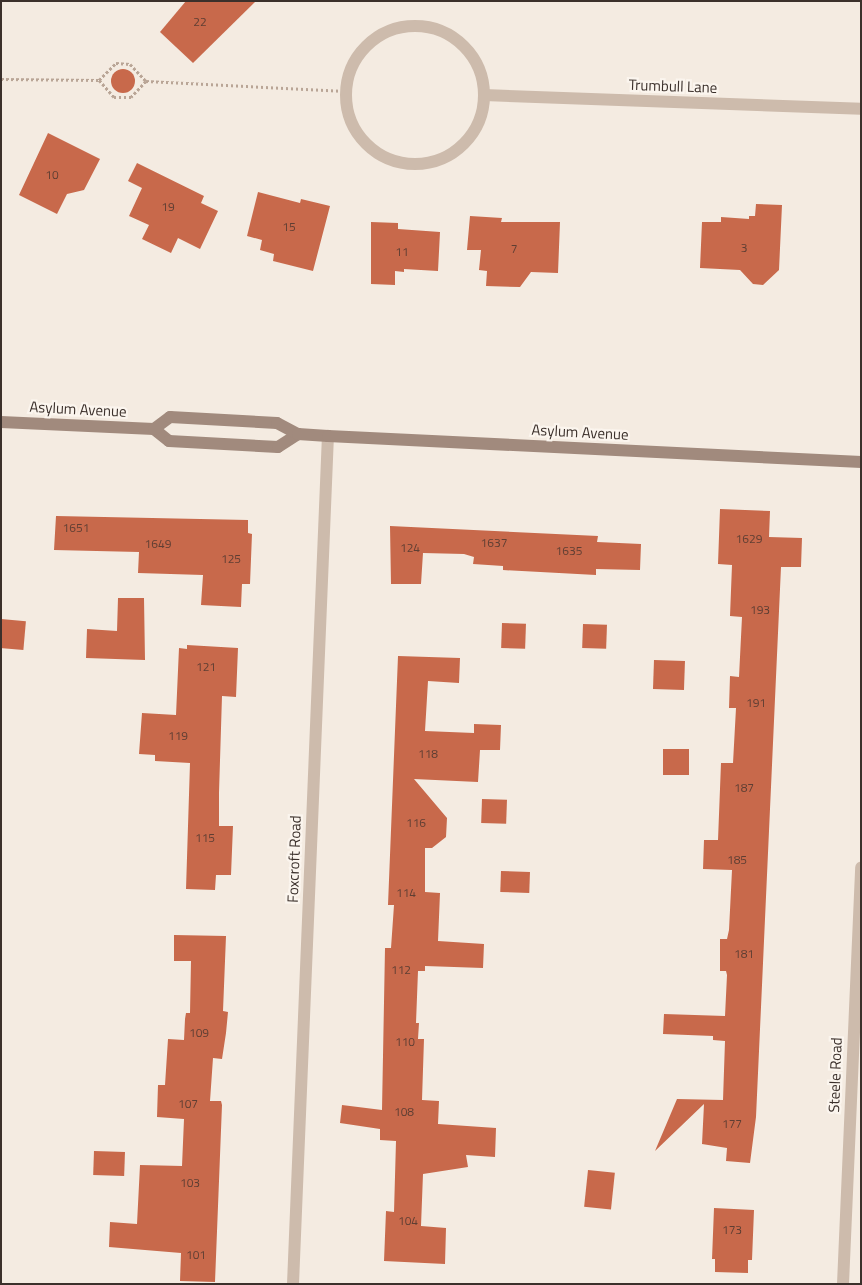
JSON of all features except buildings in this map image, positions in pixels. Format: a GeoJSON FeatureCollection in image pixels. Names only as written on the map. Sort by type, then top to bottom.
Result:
{"type":"FeatureCollection","features":[{"type":"Feature","properties":{"kind":"main road","name":"Asylum Avenue"},"geometry":{"type":"LineString","coordinates":[[154,429],[170,417],[277,423],[298,434],[328,436],[861,462]]}},
{"type":"Feature","properties":{"kind":"main road","name":"Asylum Avenue"},"geometry":{"type":"LineString","coordinates":[[1,422],[154,429],[169,441],[278,446],[298,434]]}},
{"type":"Feature","properties":{"kind":"street"},"geometry":{"type":"LineString","coordinates":[[414,26],[441,31],[464,46],[479,69],[484,95],[478,124],[460,147],[448,156],[420,164],[391,160],[366,144],[350,120],[346,91],[352,67],[366,46],[388,32],[414,26]]}},
{"type":"Feature","properties":{"kind":"street","name":"Trumbull Lane"},"geometry":{"type":"LineString","coordinates":[[484,95],[861,110]]}},
{"type":"Feature","properties":{"kind":"street","name":"Foxcroft Road"},"geometry":{"type":"LineString","coordinates":[[293,1284],[328,436]]}},
{"type":"Feature","properties":{"kind":"street","name":"Steele Road"},"geometry":{"type":"LineString","coordinates":[[843,1284],[861,868]]}},
{"type":"Feature","properties":{"kind":"path"},"geometry":{"type":"LineString","coordinates":[[1,79],[99,80],[116,63],[123,63],[130,64],[146,81],[346,91]]}},
{"type":"Feature","properties":{"kind":"path"},"geometry":{"type":"LineString","coordinates":[[99,80],[114,97],[131,97],[146,81]]}}]}
